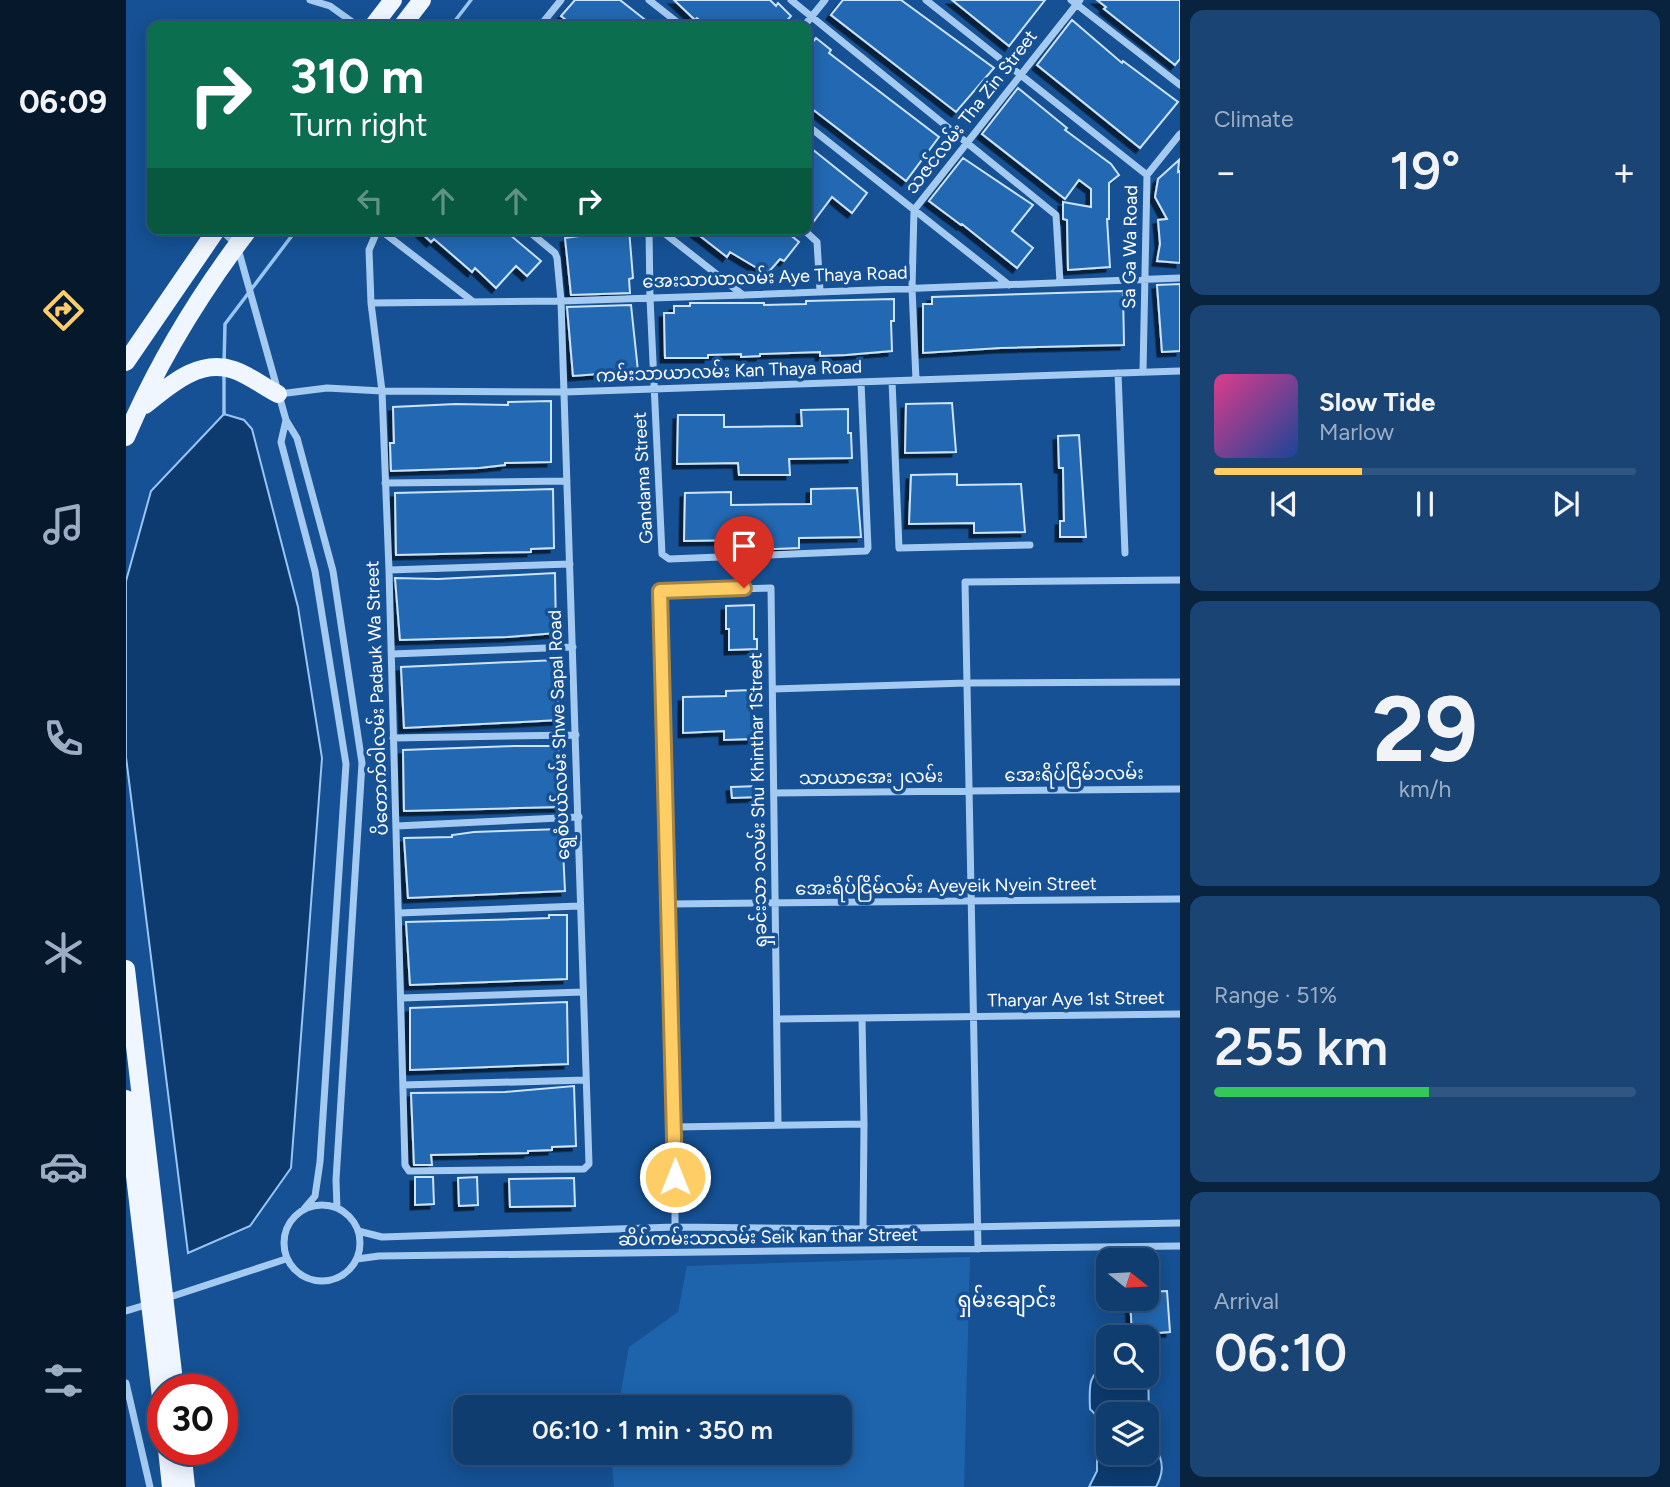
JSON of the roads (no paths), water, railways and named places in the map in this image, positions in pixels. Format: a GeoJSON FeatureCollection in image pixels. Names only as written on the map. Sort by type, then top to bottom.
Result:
{"type":"FeatureCollection","features":[{"type":"Feature","properties":{"kind":"main road"},"geometry":{"type":"LineString","coordinates":[[377,21],[393,0]]}},
{"type":"Feature","properties":{"kind":"main road"},"geometry":{"type":"LineString","coordinates":[[406,21],[422,0]]}},
{"type":"Feature","properties":{"kind":"main road"},"geometry":{"type":"LineString","coordinates":[[126,362],[214,235]]}},
{"type":"Feature","properties":{"kind":"main road"},"geometry":{"type":"LineString","coordinates":[[126,437],[184,326],[244,235]]}},
{"type":"Feature","properties":{"kind":"main road"},"geometry":{"type":"LineString","coordinates":[[137,412],[180,377],[217,367],[235,370],[278,394]]}},
{"type":"Feature","properties":{"kind":"main road"},"geometry":{"type":"LineString","coordinates":[[126,969],[173,1374]]}},
{"type":"Feature","properties":{"kind":"main road"},"geometry":{"type":"LineString","coordinates":[[126,1099],[158,1374]]}},
{"type":"Feature","properties":{"kind":"main road"},"geometry":{"type":"LineString","coordinates":[[169,1465],[171,1487]]}},
{"type":"Feature","properties":{"kind":"main road"},"geometry":{"type":"LineString","coordinates":[[184,1465],[186,1487]]}},
{"type":"Feature","properties":{"kind":"street"},"geometry":{"type":"LineString","coordinates":[[310,0],[330,6],[351,21]]}},
{"type":"Feature","properties":{"kind":"street"},"geometry":{"type":"LineString","coordinates":[[546,21],[561,0]]}},
{"type":"Feature","properties":{"kind":"street"},"geometry":{"type":"LineString","coordinates":[[649,0],[676,21]]}},
{"type":"Feature","properties":{"kind":"street"},"geometry":{"type":"LineString","coordinates":[[791,0],[1056,215],[1060,282]]}},
{"type":"Feature","properties":{"kind":"street"},"geometry":{"type":"LineString","coordinates":[[808,21],[825,0]]}},
{"type":"Feature","properties":{"kind":"street"},"geometry":{"type":"LineString","coordinates":[[926,0],[1147,176]]}},
{"type":"Feature","properties":{"kind":"street"},"geometry":{"type":"LineString","coordinates":[[1076,1],[1180,85]]}},
{"type":"Feature","properties":{"kind":"street","name":"သဇင်လမ်း Tha Zin Street"},"geometry":{"type":"LineString","coordinates":[[916,380],[912,288],[914,210],[1076,1]]}},
{"type":"Feature","properties":{"kind":"street"},"geometry":{"type":"LineString","coordinates":[[812,129],[1010,286]]}},
{"type":"Feature","properties":{"kind":"street","name":"Sa Ga Wa Road"},"geometry":{"type":"LineString","coordinates":[[1143,372],[1147,176],[1180,134]]}},
{"type":"Feature","properties":{"kind":"street"},"geometry":{"type":"LineString","coordinates":[[225,235],[237,245],[278,394],[296,438],[333,571],[362,763],[336,1180],[337,1208]]}},
{"type":"Feature","properties":{"kind":"street","name":"ပိတောက်ဝါလမ်း Padauk Wa Street"},"geometry":{"type":"LineString","coordinates":[[375,235],[369,250],[371,303],[382,391],[406,1169]]}},
{"type":"Feature","properties":{"kind":"street"},"geometry":{"type":"LineString","coordinates":[[386,235],[471,300]]}},
{"type":"Feature","properties":{"kind":"street","name":"ရွေစံပယ်လမ်း Shwe Sapal Road"},"geometry":{"type":"LineString","coordinates":[[406,1169],[587,1168],[589,1164],[561,301],[555,253],[533,235]]}},
{"type":"Feature","properties":{"kind":"street","name":"Gandama Street"},"geometry":{"type":"LineString","coordinates":[[649,235],[662,554],[665,558],[866,551],[868,548],[860,382]]}},
{"type":"Feature","properties":{"kind":"street"},"geometry":{"type":"LineString","coordinates":[[667,235],[744,295]]}},
{"type":"Feature","properties":{"kind":"street"},"geometry":{"type":"LineString","coordinates":[[809,235],[817,242],[820,291]]}},
{"type":"Feature","properties":{"kind":"street","name":"အေးသာယာလမ်း Aye Thaya Road"},"geometry":{"type":"LineString","coordinates":[[371,303],[561,301],[1180,278]]}},
{"type":"Feature","properties":{"kind":"street","name":"ကမ်းသာယာလမ်း Kan Thaya Road"},"geometry":{"type":"LineString","coordinates":[[278,394],[327,388],[565,392],[1180,371]]}},
{"type":"Feature","properties":{"kind":"street"},"geometry":{"type":"LineString","coordinates":[[1118,373],[1125,553]]}},
{"type":"Feature","properties":{"kind":"street"},"geometry":{"type":"LineString","coordinates":[[892,381],[899,548],[1030,545]]}},
{"type":"Feature","properties":{"kind":"street"},"geometry":{"type":"LineString","coordinates":[[286,419],[281,442],[315,571],[346,764],[320,1162],[315,1196],[289,1223],[284,1235],[286,1259],[301,1276],[326,1282],[339,1278],[357,1259],[360,1245],[358,1231],[352,1220],[337,1208],[321,1205],[304,1209]]}},
{"type":"Feature","properties":{"kind":"street"},"geometry":{"type":"LineString","coordinates":[[385,483],[567,481]]}},
{"type":"Feature","properties":{"kind":"street"},"geometry":{"type":"LineString","coordinates":[[389,570],[570,564]]}},
{"type":"Feature","properties":{"kind":"street"},"geometry":{"type":"LineString","coordinates":[[978,1249],[965,582],[1180,580]]}},
{"type":"Feature","properties":{"kind":"street","name":"ရှခင်းသာ ၁လမ်း Shu Khinthar 1Street"},"geometry":{"type":"LineString","coordinates":[[669,904],[660,591],[771,588],[778,1124]]}},
{"type":"Feature","properties":{"kind":"street"},"geometry":{"type":"LineString","coordinates":[[392,654],[573,647]]}},
{"type":"Feature","properties":{"kind":"street"},"geometry":{"type":"LineString","coordinates":[[773,689],[967,683],[1180,682]]}},
{"type":"Feature","properties":{"kind":"street"},"geometry":{"type":"LineString","coordinates":[[393,738],[576,735]]}},
{"type":"Feature","properties":{"kind":"street","name":"အေးရိပ်ငြိမ်၁လမ်း"},"geometry":{"type":"LineString","coordinates":[[969,791],[1180,789]]}},
{"type":"Feature","properties":{"kind":"street","name":"သာယာအေး၂လမ်း"},"geometry":{"type":"LineString","coordinates":[[774,793],[969,791]]}},
{"type":"Feature","properties":{"kind":"street"},"geometry":{"type":"LineString","coordinates":[[397,826],[579,817]]}},
{"type":"Feature","properties":{"kind":"street","name":"အေးရိပ်ငြိမ်လမ်း Ayeyeik Nyein Street"},"geometry":{"type":"LineString","coordinates":[[669,904],[1180,899]]}},
{"type":"Feature","properties":{"kind":"street"},"geometry":{"type":"LineString","coordinates":[[669,904],[676,1227]]}},
{"type":"Feature","properties":{"kind":"street"},"geometry":{"type":"LineString","coordinates":[[399,914],[579,906]]}},
{"type":"Feature","properties":{"kind":"street"},"geometry":{"type":"LineString","coordinates":[[401,998],[583,992]]}},
{"type":"Feature","properties":{"kind":"street","name":"Tharyar Aye 1st Street"},"geometry":{"type":"LineString","coordinates":[[777,1019],[1180,1014]]}},
{"type":"Feature","properties":{"kind":"street"},"geometry":{"type":"LineString","coordinates":[[862,1017],[863,1229]]}},
{"type":"Feature","properties":{"kind":"street"},"geometry":{"type":"LineString","coordinates":[[403,1085],[586,1080]]}},
{"type":"Feature","properties":{"kind":"street"},"geometry":{"type":"LineString","coordinates":[[675,1127],[864,1124]]}},
{"type":"Feature","properties":{"kind":"street","name":"ဆိပ်ကမ်းသာလမ်း Seik kan thar Street"},"geometry":{"type":"LineString","coordinates":[[358,1231],[382,1237],[676,1227],[863,1229],[1180,1223]]}},
{"type":"Feature","properties":{"kind":"street","name":"ဆိပ်ကမ်းသာလမ်း Seik kan thar Street"},"geometry":{"type":"LineString","coordinates":[[357,1259],[379,1256],[1180,1246]]}},
{"type":"Feature","properties":{"kind":"street"},"geometry":{"type":"LineString","coordinates":[[126,1311],[286,1259]]}},
{"type":"Feature","properties":{"kind":"street"},"geometry":{"type":"LineString","coordinates":[[126,1382],[150,1487]]}},
{"type":"Feature","properties":{"kind":"waterway"},"geometry":{"type":"LineString","coordinates":[[455,21],[471,0]]}},
{"type":"Feature","properties":{"kind":"waterway"},"geometry":{"type":"LineString","coordinates":[[224,364],[225,324],[292,235]]}},
{"type":"Feature","properties":{"kind":"waterway"},"geometry":{"type":"LineString","coordinates":[[224,375],[224,414]]}},
{"type":"Feature","properties":{"kind":"district","name":"ရှမ်းချောင်း"},"geometry":{"type":"Point","coordinates":[1007,1299]}}]}
